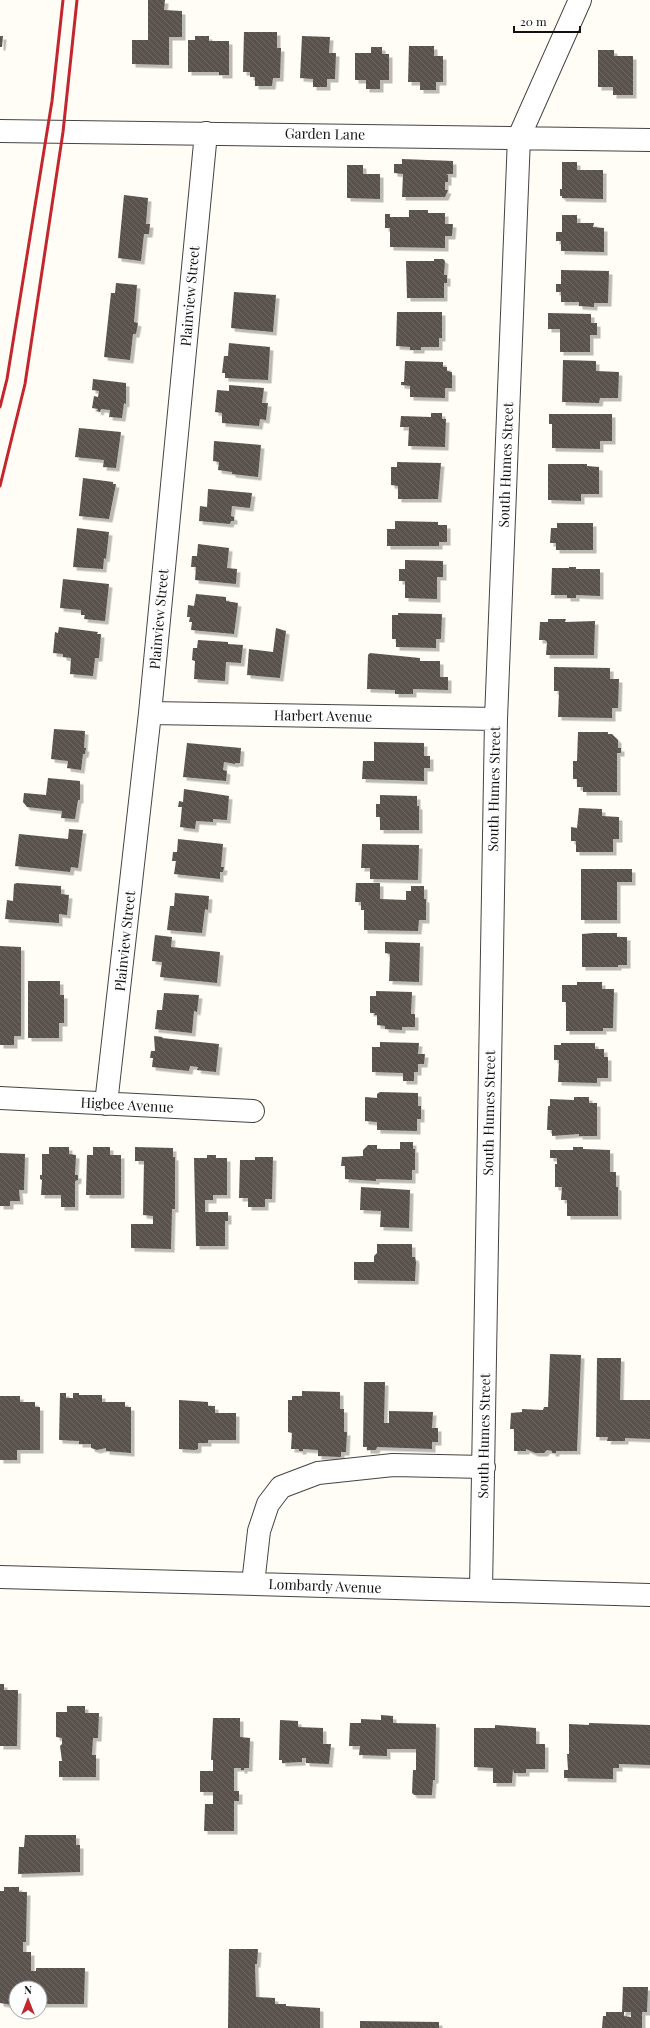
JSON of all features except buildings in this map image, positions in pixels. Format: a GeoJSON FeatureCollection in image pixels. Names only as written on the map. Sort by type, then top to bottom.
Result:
{"type":"FeatureCollection","features":[{"type":"Feature","properties":{"kind":"street","name":"South Humes Street"},"geometry":{"type":"LineString","coordinates":[[481,1590],[496,719],[519,137],[580,0]]}},
{"type":"Feature","properties":{"kind":"street","name":"Garden Lane"},"geometry":{"type":"LineString","coordinates":[[0,131],[650,140]]}},
{"type":"Feature","properties":{"kind":"street","name":"Plainview Street"},"geometry":{"type":"LineString","coordinates":[[106,1104],[150,713],[206,133]]}},
{"type":"Feature","properties":{"kind":"street","name":"Harbert Avenue"},"geometry":{"type":"LineString","coordinates":[[150,713],[496,719]]}},
{"type":"Feature","properties":{"kind":"street","name":"Higbee Avenue"},"geometry":{"type":"LineString","coordinates":[[0,1098],[253,1111]]}},
{"type":"Feature","properties":{"kind":"street"},"geometry":{"type":"LineString","coordinates":[[253,1584],[259,1531],[268,1504],[282,1487],[318,1473],[393,1465],[484,1467]]}},
{"type":"Feature","properties":{"kind":"street","name":"Lombardy Avenue"},"geometry":{"type":"LineString","coordinates":[[0,1577],[650,1595]]}},
{"type":"Feature","properties":{"kind":"railway"},"geometry":{"type":"LineString","coordinates":[[0,407],[7,379],[52,101],[63,0]]}},
{"type":"Feature","properties":{"kind":"railway"},"geometry":{"type":"LineString","coordinates":[[0,486],[25,384],[63,132],[77,0]]}}]}
